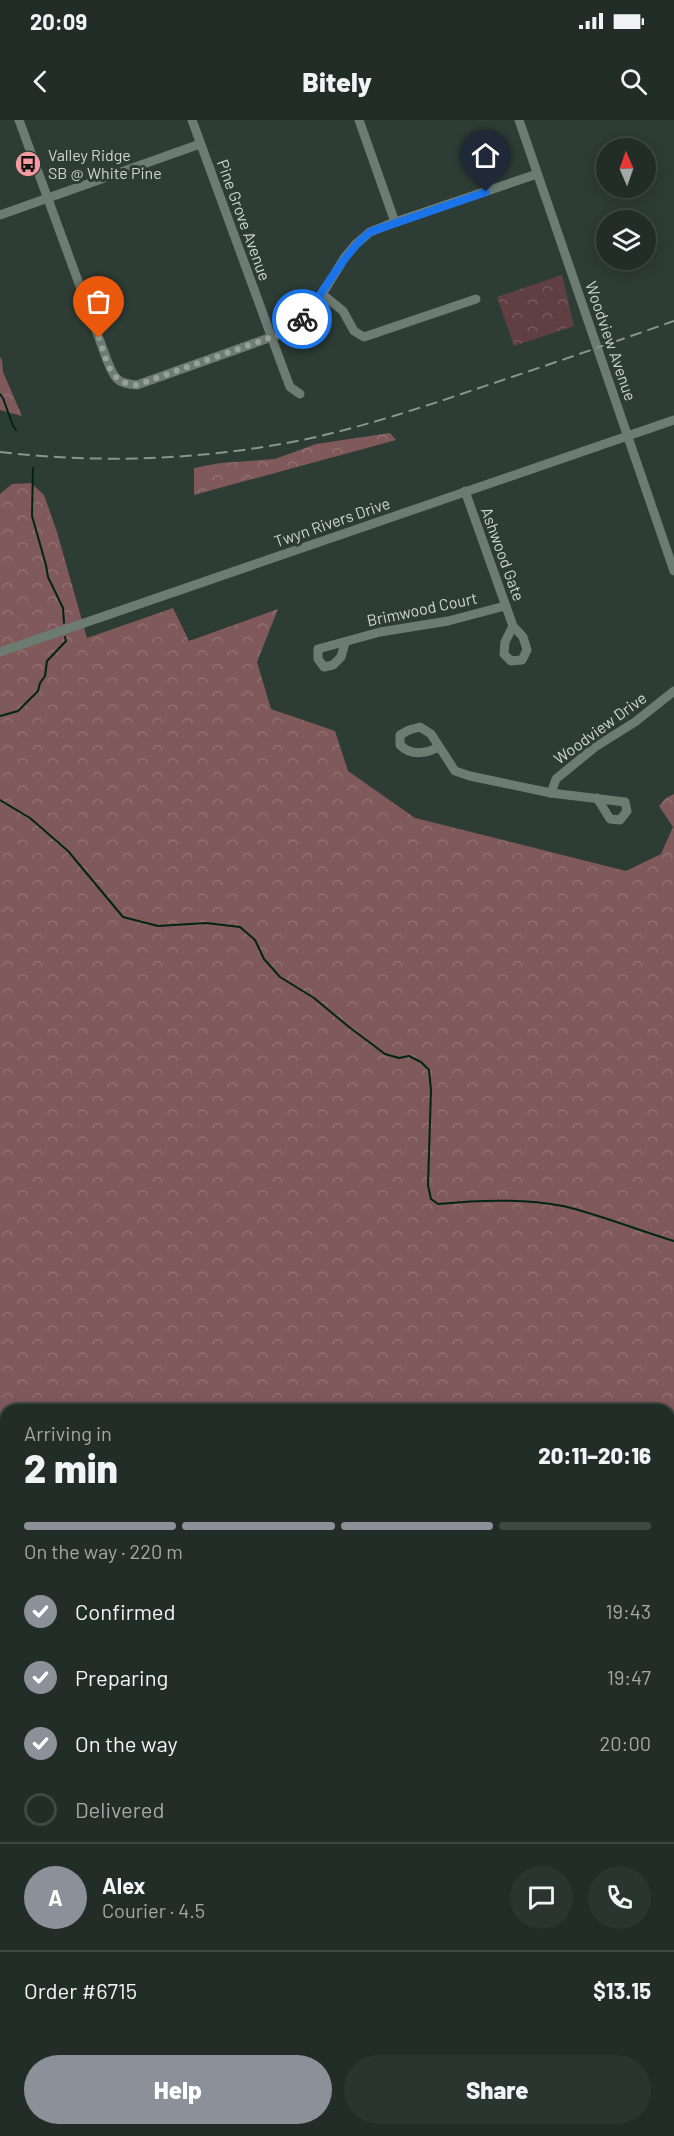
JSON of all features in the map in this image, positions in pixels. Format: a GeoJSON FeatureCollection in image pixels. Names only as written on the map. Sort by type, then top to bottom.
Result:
{"type":"FeatureCollection","features":[{"type":"Feature","properties":{"kind":"street"},"geometry":{"type":"LineString","coordinates":[[19,120],[107,360],[114,377],[125,384],[137,385],[283,333],[300,322],[322,294],[345,257],[370,232],[537,174]]}},
{"type":"Feature","properties":{"kind":"street","name":"Pine Grove Avenue"},"geometry":{"type":"LineString","coordinates":[[192,120],[290,387],[300,394]]}},
{"type":"Feature","properties":{"kind":"street"},"geometry":{"type":"LineString","coordinates":[[359,120],[394,222]]}},
{"type":"Feature","properties":{"kind":"street","name":"Woodview Avenue"},"geometry":{"type":"LineString","coordinates":[[519,120],[628,436]]}},
{"type":"Feature","properties":{"kind":"street"},"geometry":{"type":"LineString","coordinates":[[0,215],[200,144]]}},
{"type":"Feature","properties":{"kind":"street"},"geometry":{"type":"LineString","coordinates":[[322,294],[343,311],[354,331],[364,337],[476,299]]}},
{"type":"Feature","properties":{"kind":"street","name":"Twyn Rivers Drive"},"geometry":{"type":"LineString","coordinates":[[0,652],[674,420]]}},
{"type":"Feature","properties":{"kind":"street"},"geometry":{"type":"LineString","coordinates":[[628,436],[674,570]]}},
{"type":"Feature","properties":{"kind":"street","name":"Ashwood Gate"},"geometry":{"type":"LineString","coordinates":[[465,491],[513,626]]}},
{"type":"Feature","properties":{"kind":"street","name":"Brimwood Court"},"geometry":{"type":"LineString","coordinates":[[345,643],[380,632],[448,621],[505,606]]}},
{"type":"Feature","properties":{"kind":"street","name":"Woodview Drive"},"geometry":{"type":"LineString","coordinates":[[550,793],[556,779],[595,747],[635,722],[674,691]]}},
{"type":"Feature","properties":{"kind":"street"},"geometry":{"type":"LineString","coordinates":[[439,747],[455,771],[470,776],[550,793],[597,798]]}},
{"type":"Feature","properties":{"kind":"green space"},"geometry":{"type":"Polygon","coordinates":[[[562,275],[574,326],[514,346],[497,297],[562,275]]]}},
{"type":"Feature","properties":{"kind":"green space"},"geometry":{"type":"Polygon","coordinates":[[[0,357],[3,372],[22,416],[0,410],[0,357]]]}},
{"type":"Feature","properties":{"kind":"green space"},"geometry":{"type":"Polygon","coordinates":[[[390,433],[396,440],[194,495],[194,468],[220,463],[275,459],[316,444],[390,433]]]}},
{"type":"Feature","properties":{"kind":"green space"},"geometry":{"type":"Polygon","coordinates":[[[31,483],[44,495],[87,638],[173,608],[189,641],[278,609],[257,662],[271,709],[335,731],[348,771],[415,818],[626,871],[661,854],[673,827],[659,806],[666,798],[674,794],[674,1404],[0,1404],[0,494],[12,484],[31,483]]]}},
{"type":"Feature","properties":{"kind":"waterway"},"geometry":{"type":"LineString","coordinates":[[0,394],[16,430]]}},
{"type":"Feature","properties":{"kind":"waterway"},"geometry":{"type":"LineString","coordinates":[[33,468],[32,516],[48,577],[63,608],[64,623]]}},
{"type":"Feature","properties":{"kind":"waterway"},"geometry":{"type":"LineString","coordinates":[[0,716],[18,711],[38,691],[45,676],[47,661],[66,641],[65,637]]}},
{"type":"Feature","properties":{"kind":"waterway"},"geometry":{"type":"LineString","coordinates":[[0,800],[30,818],[68,851],[123,917],[158,926],[206,923],[240,927],[255,940],[264,959],[280,977],[314,998],[385,1054],[399,1058],[409,1056],[421,1062],[429,1070],[431,1090],[428,1185],[431,1199],[438,1204],[500,1200],[547,1203],[591,1214],[674,1241]]}},
{"type":"Feature","properties":{"kind":"railway"},"geometry":{"type":"LineString","coordinates":[[0,452],[77,458],[154,458],[231,452],[307,439],[424,406],[674,321]]}},
{"type":"Feature","properties":{"kind":"way so far"},"geometry":{"type":"LineString","coordinates":[[99,338],[114,377],[125,384],[137,385],[283,333],[302,319]]}},
{"type":"Feature","properties":{"kind":"place","name":"Valley Ridge SB @ White Pine"},"geometry":{"type":"Point","coordinates":[28,164]}},
{"type":"Feature","properties":{"kind":"route"},"geometry":{"type":"LineString","coordinates":[[302,319],[322,294],[345,257],[370,232],[486,192]]}}]}
